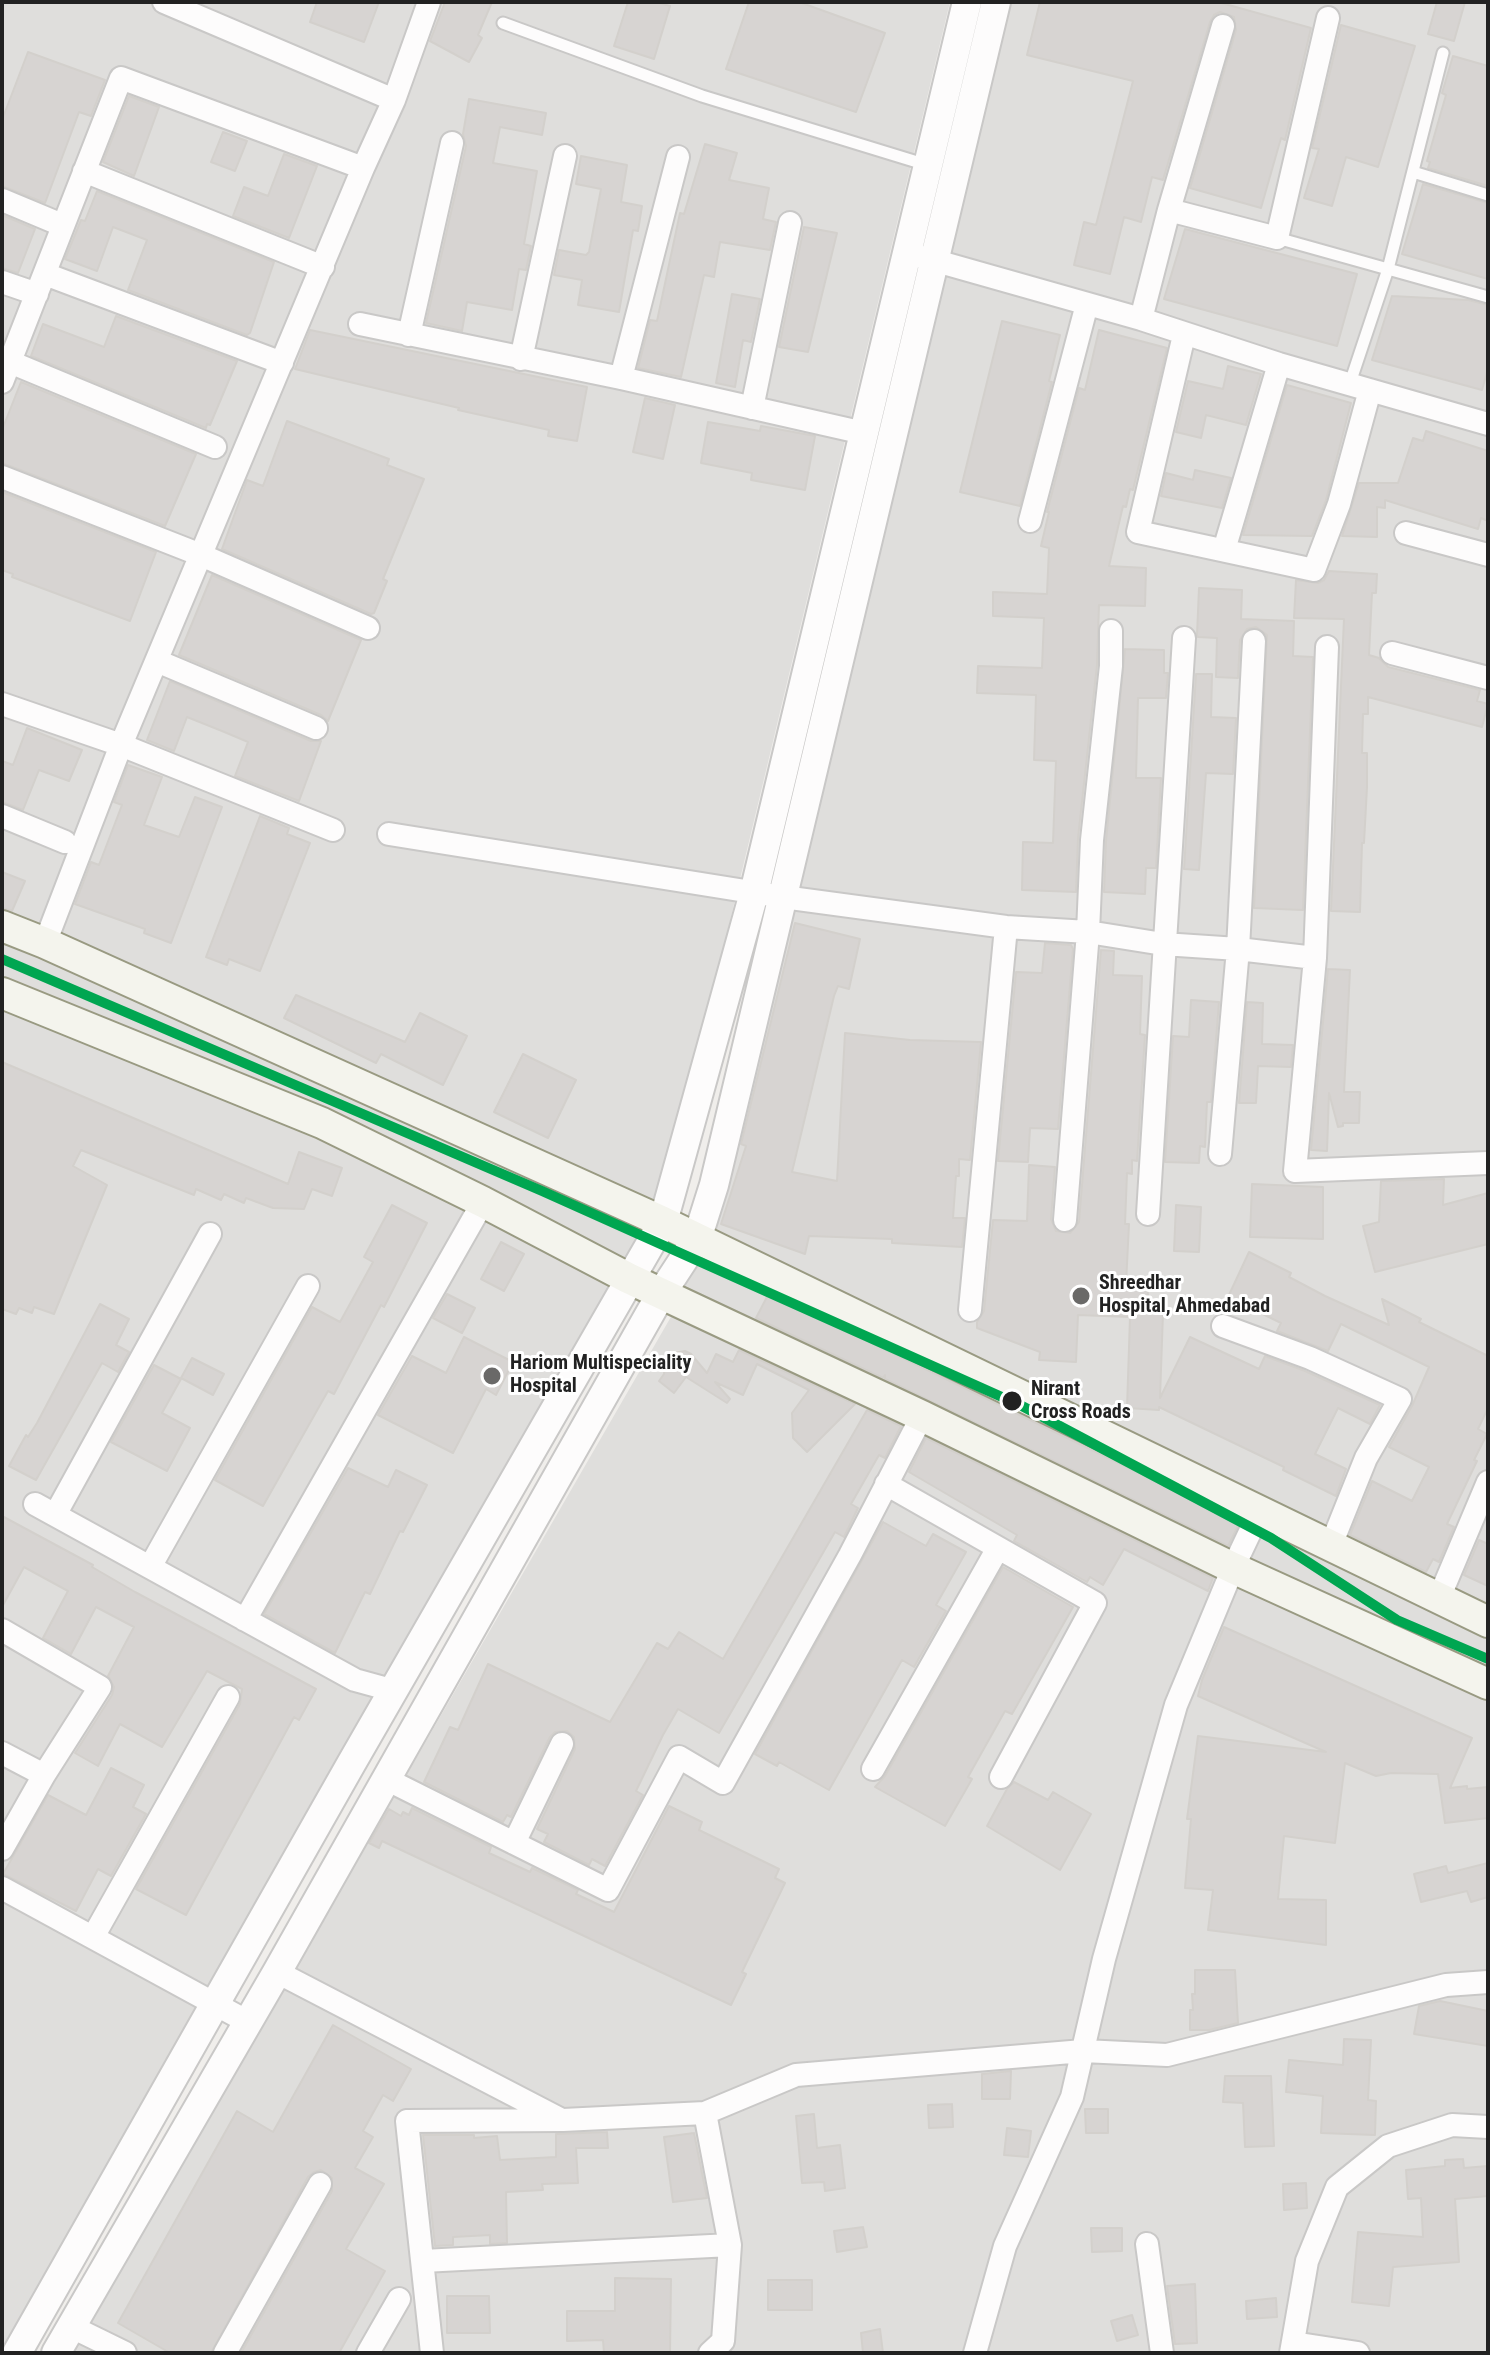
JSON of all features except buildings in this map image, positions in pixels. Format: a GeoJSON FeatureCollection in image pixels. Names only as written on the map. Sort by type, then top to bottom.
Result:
{"type":"FeatureCollection","features":[{"type":"Feature","properties":{"kind":"main road"},"geometry":{"type":"LineString","coordinates":[[2,926],[663,1222],[1488,1622]]}},
{"type":"Feature","properties":{"kind":"main road"},"geometry":{"type":"LineString","coordinates":[[2,993],[322,1123],[661,1294],[922,1416],[1233,1568],[1488,1684]]}},
{"type":"Feature","properties":{"kind":"street"},"geometry":{"type":"LineString","coordinates":[[164,2],[394,100]]}},
{"type":"Feature","properties":{"kind":"street"},"geometry":{"type":"LineString","coordinates":[[45,943],[121,745],[394,100],[429,2]]}},
{"type":"Feature","properties":{"kind":"street"},"geometry":{"type":"LineString","coordinates":[[56,2353],[277,1972],[661,1294],[697,1239],[714,1185],[783,897],[922,257],[928,166],[967,2]]}},
{"type":"Feature","properties":{"kind":"street"},"geometry":{"type":"LineString","coordinates":[[17,2353],[628,1278],[663,1222],[754,893],[864,433],[922,257],[996,2]]}},
{"type":"Feature","properties":{"kind":"street"},"geometry":{"type":"LineString","coordinates":[[1169,210],[1277,238],[1328,18]]}},
{"type":"Feature","properties":{"kind":"street"},"geometry":{"type":"LineString","coordinates":[[1141,319],[1169,210],[1223,26]]}},
{"type":"Feature","properties":{"kind":"street"},"geometry":{"type":"LineString","coordinates":[[215,447],[6,372],[121,78],[363,168]]}},
{"type":"Feature","properties":{"kind":"street"},"geometry":{"type":"LineString","coordinates":[[409,335],[452,143]]}},
{"type":"Feature","properties":{"kind":"street"},"geometry":{"type":"LineString","coordinates":[[521,359],[565,156]]}},
{"type":"Feature","properties":{"kind":"street"},"geometry":{"type":"LineString","coordinates":[[621,378],[678,157]]}},
{"type":"Feature","properties":{"kind":"street"},"geometry":{"type":"LineString","coordinates":[[84,171],[323,267]]}},
{"type":"Feature","properties":{"kind":"street"},"geometry":{"type":"LineString","coordinates":[[2,200],[62,225]]}},
{"type":"Feature","properties":{"kind":"street"},"geometry":{"type":"LineString","coordinates":[[752,408],[790,223]]}},
{"type":"Feature","properties":{"kind":"street"},"geometry":{"type":"LineString","coordinates":[[922,257],[1141,319],[1279,364],[1488,424]]}},
{"type":"Feature","properties":{"kind":"street"},"geometry":{"type":"LineString","coordinates":[[2,282],[41,284],[282,363]]}},
{"type":"Feature","properties":{"kind":"street"},"geometry":{"type":"LineString","coordinates":[[1030,521],[1087,304]]}},
{"type":"Feature","properties":{"kind":"street"},"geometry":{"type":"LineString","coordinates":[[360,324],[864,433]]}},
{"type":"Feature","properties":{"kind":"street"},"geometry":{"type":"LineString","coordinates":[[1184,335],[1138,532],[1314,570],[1339,504],[1360,387]]}},
{"type":"Feature","properties":{"kind":"street"},"geometry":{"type":"LineString","coordinates":[[1224,550],[1279,364]]}},
{"type":"Feature","properties":{"kind":"street"},"geometry":{"type":"LineString","coordinates":[[2,477],[201,555],[368,628]]}},
{"type":"Feature","properties":{"kind":"street"},"geometry":{"type":"LineString","coordinates":[[1406,533],[1488,555]]}},
{"type":"Feature","properties":{"kind":"street"},"geometry":{"type":"LineString","coordinates":[[1065,1220],[1088,932],[1092,840],[1111,666],[1111,631]]}},
{"type":"Feature","properties":{"kind":"street"},"geometry":{"type":"LineString","coordinates":[[1148,1214],[1184,638]]}},
{"type":"Feature","properties":{"kind":"street"},"geometry":{"type":"LineString","coordinates":[[1220,1154],[1238,949],[1254,641]]}},
{"type":"Feature","properties":{"kind":"street"},"geometry":{"type":"LineString","coordinates":[[1327,647],[1315,958],[1295,1171],[1488,1163]]}},
{"type":"Feature","properties":{"kind":"street"},"geometry":{"type":"LineString","coordinates":[[1392,653],[1488,678]]}},
{"type":"Feature","properties":{"kind":"street"},"geometry":{"type":"LineString","coordinates":[[157,661],[316,728]]}},
{"type":"Feature","properties":{"kind":"street"},"geometry":{"type":"LineString","coordinates":[[2,704],[121,745],[333,830]]}},
{"type":"Feature","properties":{"kind":"street"},"geometry":{"type":"LineString","coordinates":[[2,816],[65,842]]}},
{"type":"Feature","properties":{"kind":"street"},"geometry":{"type":"LineString","coordinates":[[389,834],[754,893],[1006,927],[1088,932],[1163,944],[1315,958]]}},
{"type":"Feature","properties":{"kind":"street"},"geometry":{"type":"LineString","coordinates":[[970,1310],[1006,927]]}},
{"type":"Feature","properties":{"kind":"street"},"geometry":{"type":"LineString","coordinates":[[245,1620],[483,1202]]}},
{"type":"Feature","properties":{"kind":"street"},"geometry":{"type":"LineString","coordinates":[[210,1234],[45,1510],[355,1680],[395,1691]]}},
{"type":"Feature","properties":{"kind":"street"},"geometry":{"type":"LineString","coordinates":[[150,1567],[308,1286]]}},
{"type":"Feature","properties":{"kind":"street"},"geometry":{"type":"LineString","coordinates":[[1223,1326],[1310,1358],[1400,1399],[1366,1458],[1331,1545]]}},
{"type":"Feature","properties":{"kind":"street"},"geometry":{"type":"LineString","coordinates":[[386,1779],[608,1890],[679,1757],[723,1783],[922,1416]]}},
{"type":"Feature","properties":{"kind":"street"},"geometry":{"type":"LineString","coordinates":[[1439,1598],[1488,1482]]}},
{"type":"Feature","properties":{"kind":"street"},"geometry":{"type":"LineString","coordinates":[[886,1484],[1095,1603],[1001,1777]]}},
{"type":"Feature","properties":{"kind":"street"},"geometry":{"type":"LineString","coordinates":[[975,2353],[1005,2246],[1072,2097],[1104,1959],[1176,1705],[1260,1511]]}},
{"type":"Feature","properties":{"kind":"street"},"geometry":{"type":"LineString","coordinates":[[873,1769],[998,1548]]}},
{"type":"Feature","properties":{"kind":"street"},"geometry":{"type":"LineString","coordinates":[[2,1849],[100,1687],[3,1633]]}},
{"type":"Feature","properties":{"kind":"street"},"geometry":{"type":"LineString","coordinates":[[93,1937],[228,1697]]}},
{"type":"Feature","properties":{"kind":"street"},"geometry":{"type":"LineString","coordinates":[[514,1843],[562,1744]]}},
{"type":"Feature","properties":{"kind":"street"},"geometry":{"type":"LineString","coordinates":[[2,1753],[44,1775]]}},
{"type":"Feature","properties":{"kind":"street"},"geometry":{"type":"LineString","coordinates":[[2,1888],[248,2022]]}},
{"type":"Feature","properties":{"kind":"street"},"geometry":{"type":"LineString","coordinates":[[277,1972],[563,2120]]}},
{"type":"Feature","properties":{"kind":"street"},"geometry":{"type":"LineString","coordinates":[[432,2353],[407,2121],[563,2120],[705,2113],[796,2075],[1083,2051],[1167,2055],[1446,1985],[1488,1982]]}},
{"type":"Feature","properties":{"kind":"street"},"geometry":{"type":"LineString","coordinates":[[705,2113],[730,2245],[723,2341],[710,2353]]}},
{"type":"Feature","properties":{"kind":"street"},"geometry":{"type":"LineString","coordinates":[[1358,2353],[1292,2348],[1307,2261],[1337,2187],[1388,2146],[1452,2125],[1488,2127]]}},
{"type":"Feature","properties":{"kind":"street"},"geometry":{"type":"LineString","coordinates":[[225,2353],[320,2184]]}},
{"type":"Feature","properties":{"kind":"street"},"geometry":{"type":"LineString","coordinates":[[1147,2244],[1162,2353]]}},
{"type":"Feature","properties":{"kind":"street"},"geometry":{"type":"LineString","coordinates":[[423,2261],[730,2245]]}},
{"type":"Feature","properties":{"kind":"street"},"geometry":{"type":"LineString","coordinates":[[368,2353],[399,2299]]}},
{"type":"Feature","properties":{"kind":"street"},"geometry":{"type":"LineString","coordinates":[[72,2327],[125,2353]]}},
{"type":"Feature","properties":{"kind":"lane"},"geometry":{"type":"LineString","coordinates":[[503,23],[702,96],[928,166]]}},
{"type":"Feature","properties":{"kind":"lane"},"geometry":{"type":"LineString","coordinates":[[1360,387],[1443,53]]}},
{"type":"Feature","properties":{"kind":"lane"},"geometry":{"type":"LineString","coordinates":[[1413,172],[1488,195]]}},
{"type":"Feature","properties":{"kind":"lane"},"geometry":{"type":"LineString","coordinates":[[1277,238],[1488,297]]}},
{"type":"Feature","properties":{"kind":"shaded area"},"geometry":{"type":"Polygon","coordinates":[[[2,2],[950,2],[644,1280],[27,2353],[2,2353],[2,2]]]}},
{"type":"Feature","properties":{"kind":"shaded area"},"geometry":{"type":"Polygon","coordinates":[[[992,2],[1488,2],[1488,2353],[73,2353],[683,1296],[992,2]]]}},
{"type":"Feature","properties":{"kind":"transit line"},"geometry":{"type":"LineString","coordinates":[[2,959],[542,1191],[1022,1406],[1271,1538],[1397,1620],[1488,1659]]}},
{"type":"Feature","properties":{"kind":"place","name":"Shreedhar Hospital, Ahmedabad"},"geometry":{"type":"Point","coordinates":[1081,1296]}},
{"type":"Feature","properties":{"kind":"place","name":"Hariom Multispeciality Hospital"},"geometry":{"type":"Point","coordinates":[492,1376]}},
{"type":"Feature","properties":{"kind":"place","name":"Nirant Cross Roads"},"geometry":{"type":"Point","coordinates":[1012,1401]}}]}
